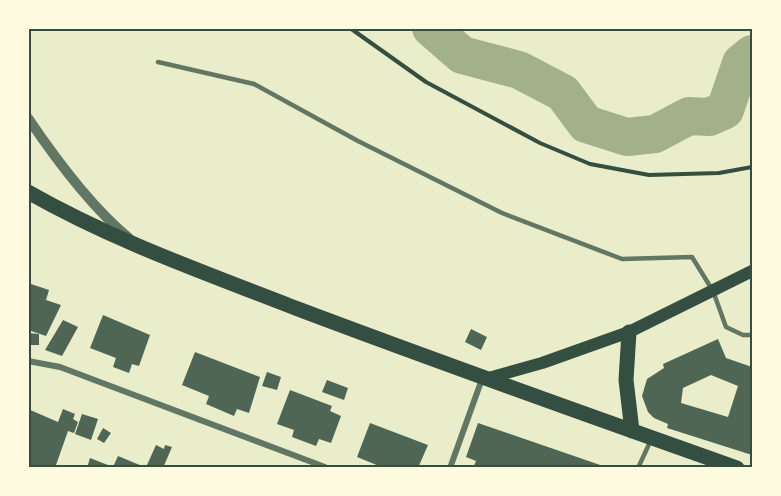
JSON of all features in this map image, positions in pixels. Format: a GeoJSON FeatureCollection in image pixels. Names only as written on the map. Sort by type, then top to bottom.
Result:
{"type":"FeatureCollection","features":[{"type":"Feature","properties":{"kind":"main road"},"geometry":{"type":"LineString","coordinates":[[28,192],[81,222],[143,249],[482,379],[737,468]]}},
{"type":"Feature","properties":{"kind":"main road"},"geometry":{"type":"LineString","coordinates":[[482,379],[542,363],[629,332],[753,271]]}},
{"type":"Feature","properties":{"kind":"main road"},"geometry":{"type":"LineString","coordinates":[[629,332],[626,380],[632,430]]}},
{"type":"Feature","properties":{"kind":"street"},"geometry":{"type":"LineString","coordinates":[[28,118],[47,147],[101,210],[143,249]]}},
{"type":"Feature","properties":{"kind":"street"},"geometry":{"type":"LineString","coordinates":[[28,361],[60,367],[325,467]]}},
{"type":"Feature","properties":{"kind":"street"},"geometry":{"type":"LineString","coordinates":[[450,468],[482,379]]}},
{"type":"Feature","properties":{"kind":"lane"},"geometry":{"type":"LineString","coordinates":[[158,63],[254,84],[358,141],[502,213],[622,259],[692,257],[713,291],[726,327],[743,335],[753,335]]}},
{"type":"Feature","properties":{"kind":"lane"},"geometry":{"type":"LineString","coordinates":[[638,468],[652,438]]}},
{"type":"Feature","properties":{"kind":"path"},"geometry":{"type":"LineString","coordinates":[[350,28],[426,82],[540,143],[590,164],[649,175],[718,173],[753,167]]}},
{"type":"Feature","properties":{"kind":"building"},"geometry":{"type":"Polygon","coordinates":[[[28,283],[49,290],[46,300],[61,305],[46,336],[28,330],[28,283]]]}},
{"type":"Feature","properties":{"kind":"building"},"geometry":{"type":"Polygon","coordinates":[[[103,315],[150,335],[139,366],[132,364],[129,373],[113,367],[116,358],[90,348],[103,315]]]}},
{"type":"Feature","properties":{"kind":"building"},"geometry":{"type":"Polygon","coordinates":[[[63,320],[78,327],[62,356],[45,350],[63,320]]]}},
{"type":"Feature","properties":{"kind":"building"},"geometry":{"type":"Polygon","coordinates":[[[471,329],[487,337],[481,350],[465,342],[471,329]]]}},
{"type":"Feature","properties":{"kind":"building"},"geometry":{"type":"Polygon","coordinates":[[[28,333],[39,334],[39,345],[28,345],[28,333]]]}},
{"type":"Feature","properties":{"kind":"building"},"geometry":{"type":"Polygon","coordinates":[[[718,339],[726,358],[752,367],[752,455],[667,428],[668,424],[654,418],[648,412],[642,396],[647,379],[664,368],[663,364],[718,339]],[[711,375],[683,388],[681,403],[728,417],[738,386],[711,375]]]}},
{"type":"Feature","properties":{"kind":"building"},"geometry":{"type":"Polygon","coordinates":[[[195,352],[260,377],[249,413],[237,409],[234,416],[206,404],[209,396],[182,385],[195,352]]]}},
{"type":"Feature","properties":{"kind":"building"},"geometry":{"type":"Polygon","coordinates":[[[267,372],[281,377],[277,390],[262,386],[267,372]]]}},
{"type":"Feature","properties":{"kind":"building"},"geometry":{"type":"Polygon","coordinates":[[[327,380],[348,388],[344,400],[322,392],[327,380]]]}},
{"type":"Feature","properties":{"kind":"building"},"geometry":{"type":"Polygon","coordinates":[[[290,390],[332,406],[330,411],[341,416],[331,443],[319,439],[316,446],[292,437],[294,430],[277,424],[290,390]]]}},
{"type":"Feature","properties":{"kind":"building"},"geometry":{"type":"Polygon","coordinates":[[[28,409],[58,422],[63,409],[75,414],[73,419],[78,422],[74,433],[68,431],[55,468],[28,468],[28,409]]]}},
{"type":"Feature","properties":{"kind":"building"},"geometry":{"type":"Polygon","coordinates":[[[82,414],[98,419],[91,440],[75,434],[82,414]]]}},
{"type":"Feature","properties":{"kind":"building"},"geometry":{"type":"Polygon","coordinates":[[[370,423],[428,445],[418,468],[384,468],[357,457],[370,423]]]}},
{"type":"Feature","properties":{"kind":"building"},"geometry":{"type":"Polygon","coordinates":[[[478,423],[606,468],[473,468],[476,461],[466,457],[478,423]]]}},
{"type":"Feature","properties":{"kind":"building"},"geometry":{"type":"Polygon","coordinates":[[[103,428],[111,433],[104,443],[97,439],[103,428]]]}},
{"type":"Feature","properties":{"kind":"building"},"geometry":{"type":"Polygon","coordinates":[[[156,445],[164,449],[165,445],[172,447],[163,468],[147,465],[156,445]]]}},
{"type":"Feature","properties":{"kind":"building"},"geometry":{"type":"Polygon","coordinates":[[[118,456],[147,468],[87,468],[90,458],[113,467],[118,456]]]}},
{"type":"Feature","properties":{"kind":"waterway"},"geometry":{"type":"LineString","coordinates":[[431,28],[462,55],[519,70],[563,93],[586,124],[627,137],[655,134],[689,116],[709,117],[725,110],[741,63],[752,54]]}}]}
